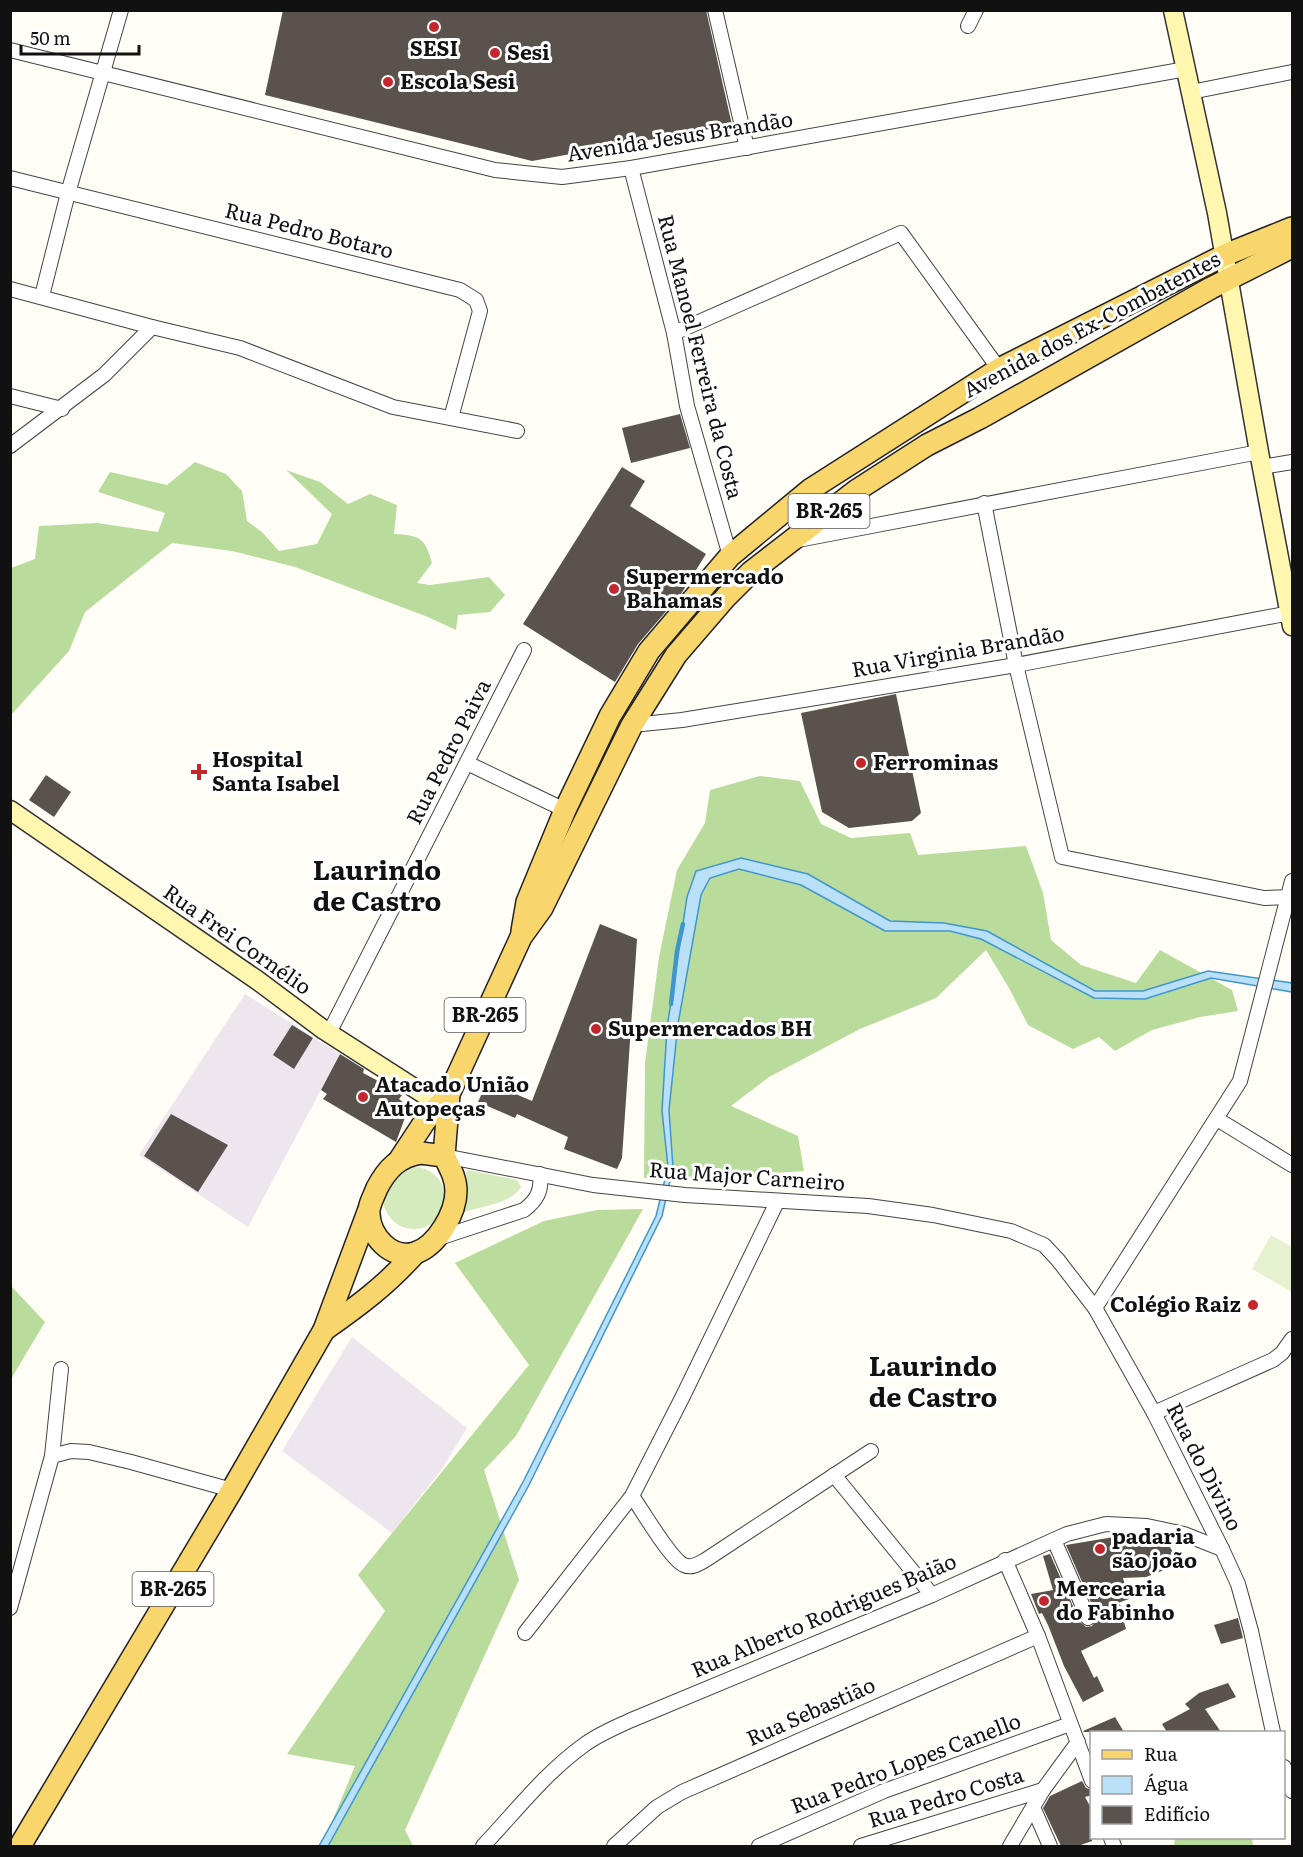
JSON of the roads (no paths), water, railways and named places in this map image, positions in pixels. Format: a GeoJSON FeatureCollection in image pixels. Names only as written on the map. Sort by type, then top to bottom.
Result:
{"type":"FeatureCollection","features":[{"type":"Feature","properties":{"kind":"main road","name":"Avenida dos Ex-Combatentes"},"geometry":{"type":"LineString","coordinates":[[521,937],[527,902],[565,810],[610,716],[649,651],[729,555],[811,489],[999,369],[1225,255],[1293,228]]}},
{"type":"Feature","properties":{"kind":"main road","name":"Avenida dos Ex-Combatentes"},"geometry":{"type":"LineString","coordinates":[[400,1159],[436,1105],[521,937],[542,908],[632,725],[676,655],[751,572],[857,490],[927,445],[980,418],[1229,279],[1293,247]]}},
{"type":"Feature","properties":{"kind":"main road"},"geometry":{"type":"LineString","coordinates":[[1225,255],[1261,264]]}},
{"type":"Feature","properties":{"kind":"main road","name":"Avenida dos Ex-Combatentes"},"geometry":{"type":"LineString","coordinates":[[436,1105],[444,1156]]}},
{"type":"Feature","properties":{"kind":"main road"},"geometry":{"type":"LineString","coordinates":[[400,1159],[407,1155],[421,1153],[444,1156]]}},
{"type":"Feature","properties":{"kind":"main road","name":"BR-265"},"geometry":{"type":"LineString","coordinates":[[324,1330],[380,1289],[415,1253],[434,1240],[446,1222],[456,1192],[454,1176],[444,1156]]}},
{"type":"Feature","properties":{"kind":"main road","name":"BR-265"},"geometry":{"type":"LineString","coordinates":[[20,1846],[232,1490],[324,1330],[382,1178],[400,1159]]}},
{"type":"Feature","properties":{"kind":"main road"},"geometry":{"type":"LineString","coordinates":[[368,1212],[374,1233],[387,1248],[407,1254],[415,1253]]}},
{"type":"Feature","properties":{"kind":"street"},"geometry":{"type":"LineString","coordinates":[[42,296],[68,193],[104,74],[120,10]]}},
{"type":"Feature","properties":{"kind":"street"},"geometry":{"type":"LineString","coordinates":[[715,10],[747,148]]}},
{"type":"Feature","properties":{"kind":"street"},"geometry":{"type":"LineString","coordinates":[[968,26],[976,10]]}},
{"type":"Feature","properties":{"kind":"street"},"geometry":{"type":"LineString","coordinates":[[1173,10],[1225,255],[1260,460],[1291,619]]}},
{"type":"Feature","properties":{"kind":"street","name":"Avenida Jesus Brandão"},"geometry":{"type":"LineString","coordinates":[[10,50],[495,170],[562,177],[747,148],[1186,69]]}},
{"type":"Feature","properties":{"kind":"street"},"geometry":{"type":"LineString","coordinates":[[1191,92],[1293,72]]}},
{"type":"Feature","properties":{"kind":"street","name":"Rua Manoel Ferreira da Costa"},"geometry":{"type":"LineString","coordinates":[[631,168],[674,333],[687,406],[729,555]]}},
{"type":"Feature","properties":{"kind":"street","name":"Rua Pedro Botaro"},"geometry":{"type":"LineString","coordinates":[[10,178],[460,290],[477,300],[480,311],[451,418]]}},
{"type":"Feature","properties":{"kind":"street"},"geometry":{"type":"LineString","coordinates":[[674,333],[901,233],[999,369]]}},
{"type":"Feature","properties":{"kind":"street"},"geometry":{"type":"LineString","coordinates":[[10,289],[240,348],[393,407],[516,431]]}},
{"type":"Feature","properties":{"kind":"street"},"geometry":{"type":"LineString","coordinates":[[10,446],[62,409],[104,375],[152,327]]}},
{"type":"Feature","properties":{"kind":"street"},"geometry":{"type":"LineString","coordinates":[[10,396],[62,409]]}},
{"type":"Feature","properties":{"kind":"street"},"geometry":{"type":"LineString","coordinates":[[790,541],[984,503],[1260,460],[1293,462]]}},
{"type":"Feature","properties":{"kind":"street"},"geometry":{"type":"LineString","coordinates":[[984,503],[1016,665],[1062,856],[1263,898],[1290,897]]}},
{"type":"Feature","properties":{"kind":"street","name":"Rua Virginia Brandão"},"geometry":{"type":"LineString","coordinates":[[632,725],[682,720],[1291,619]]}},
{"type":"Feature","properties":{"kind":"street","name":"Rua Pedro Paiva"},"geometry":{"type":"LineString","coordinates":[[329,1033],[524,650]]}},
{"type":"Feature","properties":{"kind":"street"},"geometry":{"type":"LineString","coordinates":[[467,763],[565,810]]}},
{"type":"Feature","properties":{"kind":"street","name":"Rua Frei Cornélio"},"geometry":{"type":"LineString","coordinates":[[10,810],[436,1105]]}},
{"type":"Feature","properties":{"kind":"street"},"geometry":{"type":"LineString","coordinates":[[1095,1308],[1240,1081],[1267,971],[1293,880]]}},
{"type":"Feature","properties":{"kind":"street"},"geometry":{"type":"LineString","coordinates":[[1216,1119],[1293,1165]]}},
{"type":"Feature","properties":{"kind":"street","name":"Rua Major Carneiro"},"geometry":{"type":"LineString","coordinates":[[444,1156],[593,1185],[685,1195],[868,1206],[933,1215],[1011,1231],[1028,1236],[1044,1245]]}},
{"type":"Feature","properties":{"kind":"street"},"geometry":{"type":"LineString","coordinates":[[434,1240],[524,1210],[538,1196],[541,1185],[540,1174]]}},
{"type":"Feature","properties":{"kind":"street"},"geometry":{"type":"LineString","coordinates":[[525,1633],[632,1496],[777,1202]]}},
{"type":"Feature","properties":{"kind":"street","name":"Rua do Divino"},"geometry":{"type":"LineString","coordinates":[[1044,1245],[1095,1308],[1154,1413],[1222,1549],[1238,1584],[1251,1631],[1273,1731]]}},
{"type":"Feature","properties":{"kind":"street"},"geometry":{"type":"LineString","coordinates":[[1154,1413],[1273,1360],[1293,1339]]}},
{"type":"Feature","properties":{"kind":"street"},"geometry":{"type":"LineString","coordinates":[[10,1608],[52,1456],[61,1369]]}},
{"type":"Feature","properties":{"kind":"street"},"geometry":{"type":"LineString","coordinates":[[52,1456],[71,1451],[89,1452],[131,1461],[232,1490]]}},
{"type":"Feature","properties":{"kind":"street"},"geometry":{"type":"LineString","coordinates":[[632,1496],[674,1557],[690,1567],[707,1559],[871,1451]]}},
{"type":"Feature","properties":{"kind":"street"},"geometry":{"type":"LineString","coordinates":[[834,1475],[932,1595]]}},
{"type":"Feature","properties":{"kind":"street","name":"Rua Alberto Rodrigues Baião"},"geometry":{"type":"LineString","coordinates":[[483,1846],[558,1765],[586,1743],[628,1721],[932,1595],[1005,1560],[1067,1534],[1106,1524],[1147,1526],[1184,1534],[1222,1549]]}},
{"type":"Feature","properties":{"kind":"street"},"geometry":{"type":"LineString","coordinates":[[1054,1540],[1088,1618]]}},
{"type":"Feature","properties":{"kind":"street"},"geometry":{"type":"LineString","coordinates":[[1005,1560],[1038,1636],[1090,1775]]}},
{"type":"Feature","properties":{"kind":"street","name":"Rua Sebastião"},"geometry":{"type":"LineString","coordinates":[[614,1846],[657,1807],[682,1792],[1038,1636]]}},
{"type":"Feature","properties":{"kind":"street","name":"Rua Pedro Lopes Canello"},"geometry":{"type":"LineString","coordinates":[[759,1846],[884,1791],[1070,1724]]}},
{"type":"Feature","properties":{"kind":"street"},"geometry":{"type":"LineString","coordinates":[[1010,1846],[1043,1790],[1078,1742]]}},
{"type":"Feature","properties":{"kind":"street"},"geometry":{"type":"LineString","coordinates":[[1285,1770],[1293,1791]]}},
{"type":"Feature","properties":{"kind":"street","name":"Rua Pedro Costa"},"geometry":{"type":"LineString","coordinates":[[861,1846],[1043,1790]]}},
{"type":"Feature","properties":{"kind":"street"},"geometry":{"type":"LineString","coordinates":[[1033,1807],[1050,1846]]}},
{"type":"Feature","properties":{"kind":"water"},"geometry":{"type":"Polygon","coordinates":[[[741,858],[808,874],[890,921],[944,923],[987,931],[1095,991],[1143,991],[1208,971],[1292,983],[1292,992],[1211,978],[1145,999],[1094,998],[981,939],[950,931],[885,931],[801,885],[739,869],[710,878],[701,895],[678,1024],[669,1110],[673,1168],[662,1216],[529,1485],[328,1846],[319,1846],[523,1482],[656,1216],[668,1167],[662,1111],[667,1028],[687,897],[696,871],[741,858]]]}},
{"type":"Feature","properties":{"kind":"waterway"},"geometry":{"type":"LineString","coordinates":[[671,1004],[677,951],[683,924]]}},
{"type":"Feature","properties":{"kind":"place","name":"SESI"},"geometry":{"type":"Point","coordinates":[434,27]}},
{"type":"Feature","properties":{"kind":"place","name":"Sesi"},"geometry":{"type":"Point","coordinates":[495,53]}},
{"type":"Feature","properties":{"kind":"place","name":"Escola Sesi"},"geometry":{"type":"Point","coordinates":[388,82]}},
{"type":"Feature","properties":{"kind":"place","name":"Supermercado Bahamas"},"geometry":{"type":"Point","coordinates":[614,589]}},
{"type":"Feature","properties":{"kind":"place","name":"Ferrominas"},"geometry":{"type":"Point","coordinates":[861,763]}},
{"type":"Feature","properties":{"kind":"place","name":"Hospital Santa Isabel"},"geometry":{"type":"Point","coordinates":[199,772]}},
{"type":"Feature","properties":{"kind":"place","name":"Supermercados BH"},"geometry":{"type":"Point","coordinates":[596,1029]}},
{"type":"Feature","properties":{"kind":"place","name":"Atacado União Autopeças"},"geometry":{"type":"Point","coordinates":[363,1097]}},
{"type":"Feature","properties":{"kind":"place","name":"Colégio Raiz"},"geometry":{"type":"Point","coordinates":[1253,1305]}},
{"type":"Feature","properties":{"kind":"place","name":"padaria são joão"},"geometry":{"type":"Point","coordinates":[1100,1549]}},
{"type":"Feature","properties":{"kind":"place","name":"Mercearia do Fabinho"},"geometry":{"type":"Point","coordinates":[1044,1601]}},
{"type":"Feature","properties":{"kind":"district","name":"Laurindo de Castro"},"geometry":{"type":"Point","coordinates":[377,886]}},
{"type":"Feature","properties":{"kind":"district","name":"Laurindo de Castro"},"geometry":{"type":"Point","coordinates":[933,1382]}}]}
